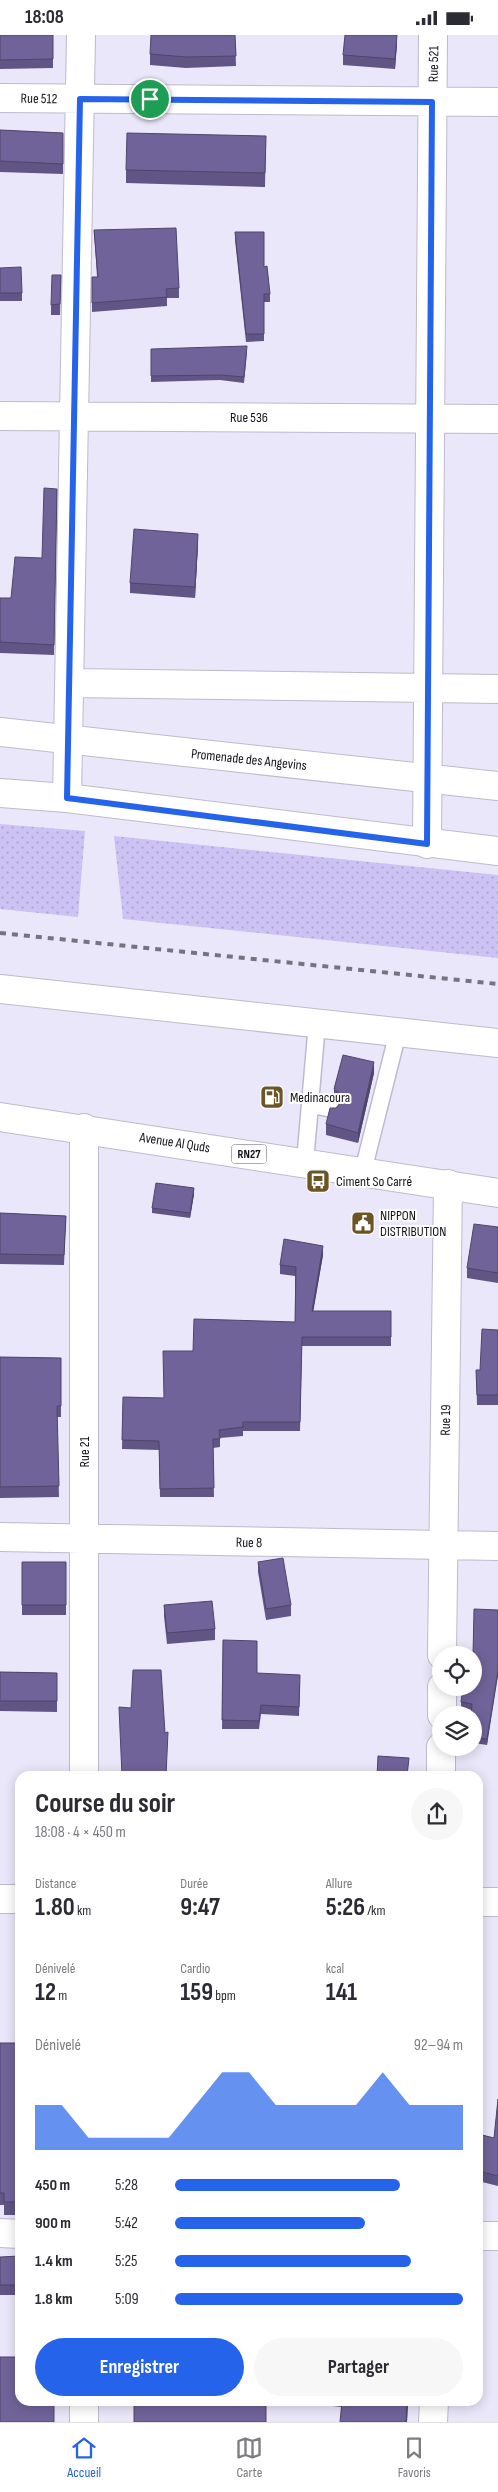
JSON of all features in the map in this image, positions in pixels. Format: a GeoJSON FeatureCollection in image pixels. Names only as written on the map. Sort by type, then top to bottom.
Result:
{"type":"FeatureCollection","features":[{"type":"Feature","properties":{"kind":"street"},"geometry":{"type":"LineString","coordinates":[[67,798],[81,35]]}},
{"type":"Feature","properties":{"kind":"street","name":"Rue 521"},"geometry":{"type":"LineString","coordinates":[[427,844],[430,688],[433,35]]}},
{"type":"Feature","properties":{"kind":"street","name":"Rue 512"},"geometry":{"type":"LineString","coordinates":[[0,98],[498,102]]}},
{"type":"Feature","properties":{"kind":"street","name":"Rue 536"},"geometry":{"type":"LineString","coordinates":[[0,416],[498,419]]}},
{"type":"Feature","properties":{"kind":"street"},"geometry":{"type":"LineString","coordinates":[[70,683],[498,689]]}},
{"type":"Feature","properties":{"kind":"street","name":"Promenade des Angevins"},"geometry":{"type":"LineString","coordinates":[[0,732],[498,786]]}},
{"type":"Feature","properties":{"kind":"street"},"geometry":{"type":"LineString","coordinates":[[0,793],[67,798],[427,844],[498,851]]}},
{"type":"Feature","properties":{"kind":"street"},"geometry":{"type":"LineString","coordinates":[[0,989],[498,1043]]}},
{"type":"Feature","properties":{"kind":"street","name":"Avenue Al Quds"},"geometry":{"type":"LineString","coordinates":[[0,1117],[84,1128],[498,1193]]}},
{"type":"Feature","properties":{"kind":"street","name":"Rue 21"},"geometry":{"type":"LineString","coordinates":[[84,1128],[84,1771]]}},
{"type":"Feature","properties":{"kind":"street","name":"Rue 19"},"geometry":{"type":"LineString","coordinates":[[442,1646],[448,1185]]}},
{"type":"Feature","properties":{"kind":"street","name":"Rue 8"},"geometry":{"type":"LineString","coordinates":[[0,1537],[498,1546]]}},
{"type":"Feature","properties":{"kind":"street"},"geometry":{"type":"LineString","coordinates":[[441,1756],[441,1771]]}},
{"type":"Feature","properties":{"kind":"street"},"geometry":{"type":"LineString","coordinates":[[0,1899],[15,1899]]}},
{"type":"Feature","properties":{"kind":"street"},"geometry":{"type":"LineString","coordinates":[[483,1902],[498,1902]]}},
{"type":"Feature","properties":{"kind":"street"},"geometry":{"type":"LineString","coordinates":[[0,2233],[15,2234]]}},
{"type":"Feature","properties":{"kind":"street"},"geometry":{"type":"LineString","coordinates":[[483,2236],[498,2237]]}},
{"type":"Feature","properties":{"kind":"street"},"geometry":{"type":"LineString","coordinates":[[84,2406],[84,2422]]}},
{"type":"Feature","properties":{"kind":"street"},"geometry":{"type":"LineString","coordinates":[[433,2422],[434,2406]]}},
{"type":"Feature","properties":{"kind":"lane"},"geometry":{"type":"LineString","coordinates":[[305,1162],[312,1105],[317,1023]]}},
{"type":"Feature","properties":{"kind":"lane"},"geometry":{"type":"LineString","coordinates":[[363,1171],[370,1118],[398,1032]]}},
{"type":"Feature","properties":{"kind":"lane"},"geometry":{"type":"LineString","coordinates":[[312,1105],[332,1109]]}},
{"type":"Feature","properties":{"kind":"shaded area"},"geometry":{"type":"Polygon","coordinates":[[[0,824],[85,831],[78,917],[0,909],[0,824]]]}},
{"type":"Feature","properties":{"kind":"shaded area"},"geometry":{"type":"Polygon","coordinates":[[[114,836],[498,875],[498,958],[123,919],[114,836]]]}},
{"type":"Feature","properties":{"kind":"building"},"geometry":{"type":"Polygon","coordinates":[[[0,35],[53,35],[53,59],[0,60],[0,35]]]}},
{"type":"Feature","properties":{"kind":"building"},"geometry":{"type":"Polygon","coordinates":[[[151,35],[235,35],[236,56],[186,57],[150,54],[151,35]]]}},
{"type":"Feature","properties":{"kind":"building"},"geometry":{"type":"Polygon","coordinates":[[[345,35],[397,35],[395,59],[343,55],[345,35]]]}},
{"type":"Feature","properties":{"kind":"building"},"geometry":{"type":"Polygon","coordinates":[[[0,130],[63,133],[63,164],[0,161],[0,130]]]}},
{"type":"Feature","properties":{"kind":"building"},"geometry":{"type":"Polygon","coordinates":[[[127,133],[266,136],[265,173],[126,170],[127,133]]]}},
{"type":"Feature","properties":{"kind":"building"},"geometry":{"type":"Polygon","coordinates":[[[176,228],[179,288],[166,289],[167,297],[92,303],[92,277],[98,277],[94,230],[176,228]]]}},
{"type":"Feature","properties":{"kind":"building"},"geometry":{"type":"Polygon","coordinates":[[[235,232],[264,232],[264,267],[267,266],[270,294],[264,294],[264,334],[246,334],[235,232]]]}},
{"type":"Feature","properties":{"kind":"building"},"geometry":{"type":"Polygon","coordinates":[[[21,267],[22,293],[0,293],[0,268],[21,267]]]}},
{"type":"Feature","properties":{"kind":"building"},"geometry":{"type":"Polygon","coordinates":[[[52,275],[61,275],[60,304],[51,305],[52,275]]]}},
{"type":"Feature","properties":{"kind":"building"},"geometry":{"type":"Polygon","coordinates":[[[247,346],[244,377],[220,375],[151,376],[151,349],[247,346]]]}},
{"type":"Feature","properties":{"kind":"building"},"geometry":{"type":"Polygon","coordinates":[[[44,488],[57,489],[54,645],[0,642],[0,598],[11,598],[15,557],[42,558],[44,488]]]}},
{"type":"Feature","properties":{"kind":"building"},"geometry":{"type":"Polygon","coordinates":[[[134,529],[198,534],[195,587],[130,583],[134,529]]]}},
{"type":"Feature","properties":{"kind":"building"},"geometry":{"type":"Polygon","coordinates":[[[343,1055],[374,1062],[358,1133],[326,1124],[330,1108],[336,1108],[342,1101],[341,1095],[334,1089],[343,1055]]]}},
{"type":"Feature","properties":{"kind":"building"},"geometry":{"type":"Polygon","coordinates":[[[156,1183],[194,1188],[190,1213],[152,1208],[156,1183]]]}},
{"type":"Feature","properties":{"kind":"building"},"geometry":{"type":"Polygon","coordinates":[[[0,1213],[66,1216],[64,1255],[0,1254],[0,1213]]]}},
{"type":"Feature","properties":{"kind":"building"},"geometry":{"type":"Polygon","coordinates":[[[474,1224],[498,1227],[498,1273],[467,1268],[474,1224]]]}},
{"type":"Feature","properties":{"kind":"building"},"geometry":{"type":"Polygon","coordinates":[[[284,1239],[323,1246],[312,1311],[391,1311],[391,1337],[302,1337],[300,1422],[243,1422],[243,1427],[219,1430],[220,1439],[213,1439],[214,1488],[160,1489],[159,1441],[122,1440],[123,1397],[164,1398],[163,1351],[193,1351],[194,1319],[295,1322],[296,1267],[280,1265],[284,1239]]]}},
{"type":"Feature","properties":{"kind":"building"},"geometry":{"type":"Polygon","coordinates":[[[482,1329],[498,1330],[498,1395],[477,1395],[476,1370],[480,1370],[482,1329]]]}},
{"type":"Feature","properties":{"kind":"building"},"geometry":{"type":"Polygon","coordinates":[[[0,1357],[61,1358],[61,1406],[57,1406],[59,1486],[0,1487],[0,1357]]]}},
{"type":"Feature","properties":{"kind":"building"},"geometry":{"type":"Polygon","coordinates":[[[283,1558],[291,1605],[266,1609],[258,1562],[283,1558]]]}},
{"type":"Feature","properties":{"kind":"building"},"geometry":{"type":"Polygon","coordinates":[[[22,1562],[66,1562],[66,1605],[22,1605],[22,1562]]]}},
{"type":"Feature","properties":{"kind":"building"},"geometry":{"type":"Polygon","coordinates":[[[212,1601],[215,1629],[167,1633],[164,1605],[212,1601]]]}},
{"type":"Feature","properties":{"kind":"building"},"geometry":{"type":"Polygon","coordinates":[[[474,1609],[498,1610],[498,1670],[487,1739],[482,1739],[482,1706],[472,1706],[472,1704],[461,1702],[462,1696],[482,1696],[482,1646],[473,1646],[474,1609]]]}},
{"type":"Feature","properties":{"kind":"building"},"geometry":{"type":"Polygon","coordinates":[[[223,1640],[257,1641],[257,1673],[300,1675],[299,1707],[261,1705],[259,1721],[222,1720],[223,1640]]]}},
{"type":"Feature","properties":{"kind":"building"},"geometry":{"type":"Polygon","coordinates":[[[133,1670],[161,1670],[165,1733],[168,1732],[166,1771],[122,1771],[119,1707],[131,1708],[133,1670]]]}},
{"type":"Feature","properties":{"kind":"building"},"geometry":{"type":"Polygon","coordinates":[[[0,1672],[57,1673],[57,1701],[0,1701],[0,1672]]]}},
{"type":"Feature","properties":{"kind":"building"},"geometry":{"type":"Polygon","coordinates":[[[378,1756],[409,1758],[408,1771],[377,1771],[378,1756]]]}},
{"type":"Feature","properties":{"kind":"building"},"geometry":{"type":"Polygon","coordinates":[[[0,2043],[15,2043],[15,2202],[4,2202],[4,2193],[0,2193],[0,2043]]]}},
{"type":"Feature","properties":{"kind":"building"},"geometry":{"type":"Polygon","coordinates":[[[498,2099],[498,2176],[483,2172],[483,2135],[494,2138],[498,2099]]]}},
{"type":"Feature","properties":{"kind":"building"},"geometry":{"type":"Polygon","coordinates":[[[15,2256],[15,2285],[0,2285],[0,2257],[15,2256]]]}},
{"type":"Feature","properties":{"kind":"building"},"geometry":{"type":"Polygon","coordinates":[[[0,2357],[15,2357],[15,2406],[54,2406],[54,2422],[0,2422],[0,2357]]]}},
{"type":"Feature","properties":{"kind":"building"},"geometry":{"type":"Polygon","coordinates":[[[134,2406],[266,2406],[266,2422],[134,2422],[134,2406]]]}},
{"type":"Feature","properties":{"kind":"building"},"geometry":{"type":"Polygon","coordinates":[[[342,2406],[407,2406],[406,2422],[340,2422],[342,2406]]]}},
{"type":"Feature","properties":{"kind":"railway"},"geometry":{"type":"LineString","coordinates":[[0,933],[498,984]]}},
{"type":"Feature","properties":{"kind":"place","name":"Medinacoura"},"geometry":{"type":"Point","coordinates":[272,1097]}},
{"type":"Feature","properties":{"kind":"place","name":"Ciment So Carré"},"geometry":{"type":"Point","coordinates":[318,1181]}},
{"type":"Feature","properties":{"kind":"place","name":"NIPPON DISTRIBUTION"},"geometry":{"type":"Point","coordinates":[363,1223]}},
{"type":"Feature","properties":{"kind":"route"},"geometry":{"type":"LineString","coordinates":[[80,99],[150,99],[432,102],[429,779],[427,844],[67,798],[80,99]]}}]}
